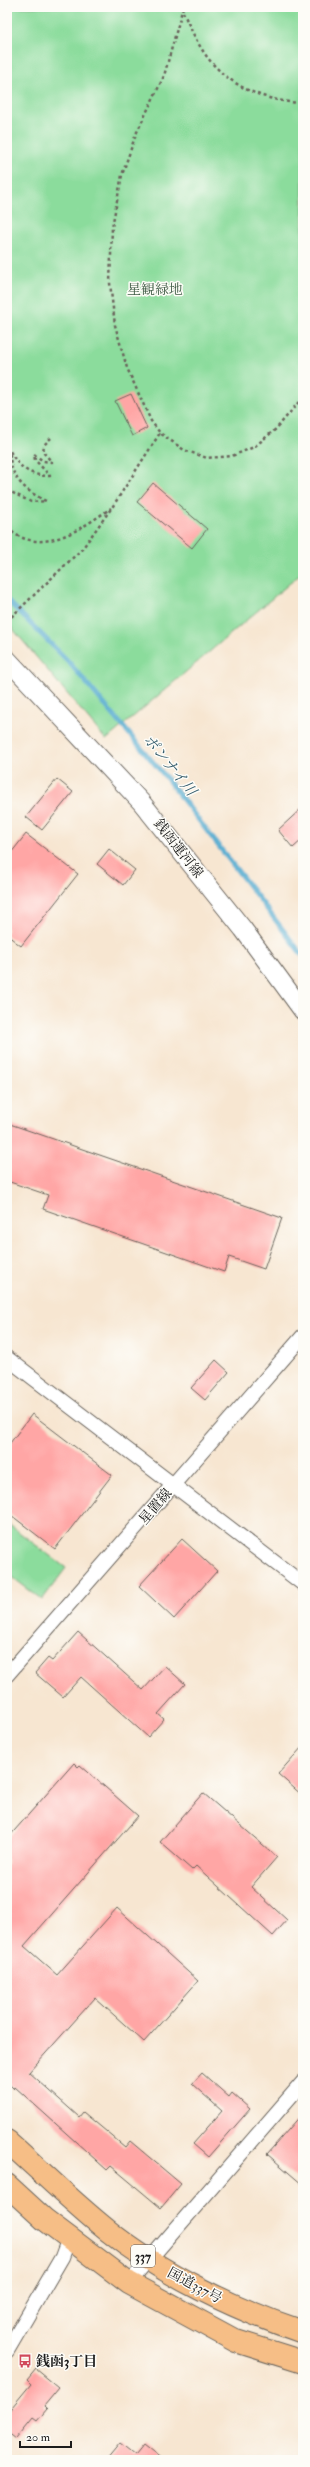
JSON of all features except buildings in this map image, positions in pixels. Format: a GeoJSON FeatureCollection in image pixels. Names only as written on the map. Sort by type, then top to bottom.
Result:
{"type":"FeatureCollection","features":[{"type":"Feature","properties":{"kind":"highway","name":"国道337号"},"geometry":{"type":"LineString","coordinates":[[7,2141],[107,2230],[150,2261],[254,2316],[303,2332]]}},
{"type":"Feature","properties":{"kind":"highway","name":"国道337号"},"geometry":{"type":"LineString","coordinates":[[7,2185],[44,2219],[129,2283],[236,2341],[303,2362]]}},
{"type":"Feature","properties":{"kind":"street","name":"銭函運河線"},"geometry":{"type":"LineString","coordinates":[[7,659],[142,803],[243,929],[303,1011]]}},
{"type":"Feature","properties":{"kind":"street","name":"星置線"},"geometry":{"type":"LineString","coordinates":[[7,1675],[303,1336]]}},
{"type":"Feature","properties":{"kind":"street"},"geometry":{"type":"LineString","coordinates":[[7,1358],[303,1584]]}},
{"type":"Feature","properties":{"kind":"street"},"geometry":{"type":"LineString","coordinates":[[129,2283],[150,2261],[303,2082]]}},
{"type":"Feature","properties":{"kind":"street"},"geometry":{"type":"LineString","coordinates":[[7,2351],[62,2257],[69,2238]]}},
{"type":"Feature","properties":{"kind":"path"},"geometry":{"type":"LineString","coordinates":[[183,7],[164,76],[136,134],[122,175],[112,227],[110,283],[115,325],[127,368],[151,421],[160,433],[184,450],[207,458],[232,456],[254,448],[276,429],[303,398]]}},
{"type":"Feature","properties":{"kind":"path"},"geometry":{"type":"LineString","coordinates":[[182,12],[203,52],[227,78],[253,94],[282,102],[303,104]]}},
{"type":"Feature","properties":{"kind":"path"},"geometry":{"type":"LineString","coordinates":[[8,620],[82,549],[113,506],[160,433]]}},
{"type":"Feature","properties":{"kind":"path"},"geometry":{"type":"LineString","coordinates":[[7,490],[31,502],[46,501],[22,486],[9,464],[10,451],[16,463],[27,472],[38,476],[50,476],[34,460],[34,454],[43,461],[52,462],[43,452],[44,444],[51,438]]}},
{"type":"Feature","properties":{"kind":"path"},"geometry":{"type":"LineString","coordinates":[[7,528],[29,540],[54,541],[81,529],[113,506]]}},
{"type":"Feature","properties":{"kind":"green space","name":"星観緑地"},"geometry":{"type":"Polygon","coordinates":[[[7,7],[303,7],[303,572],[106,740],[7,622],[7,7]]]}},
{"type":"Feature","properties":{"kind":"green space"},"geometry":{"type":"Polygon","coordinates":[[[7,1523],[66,1568],[42,1600],[7,1573],[7,1523]]]}},
{"type":"Feature","properties":{"kind":"waterway","name":"ポンナイ川"},"geometry":{"type":"LineString","coordinates":[[7,600],[67,660],[164,775],[303,956]]}},
{"type":"Feature","properties":{"kind":"place","name":"銭函3丁目"},"geometry":{"type":"Point","coordinates":[25,2361]}}]}
